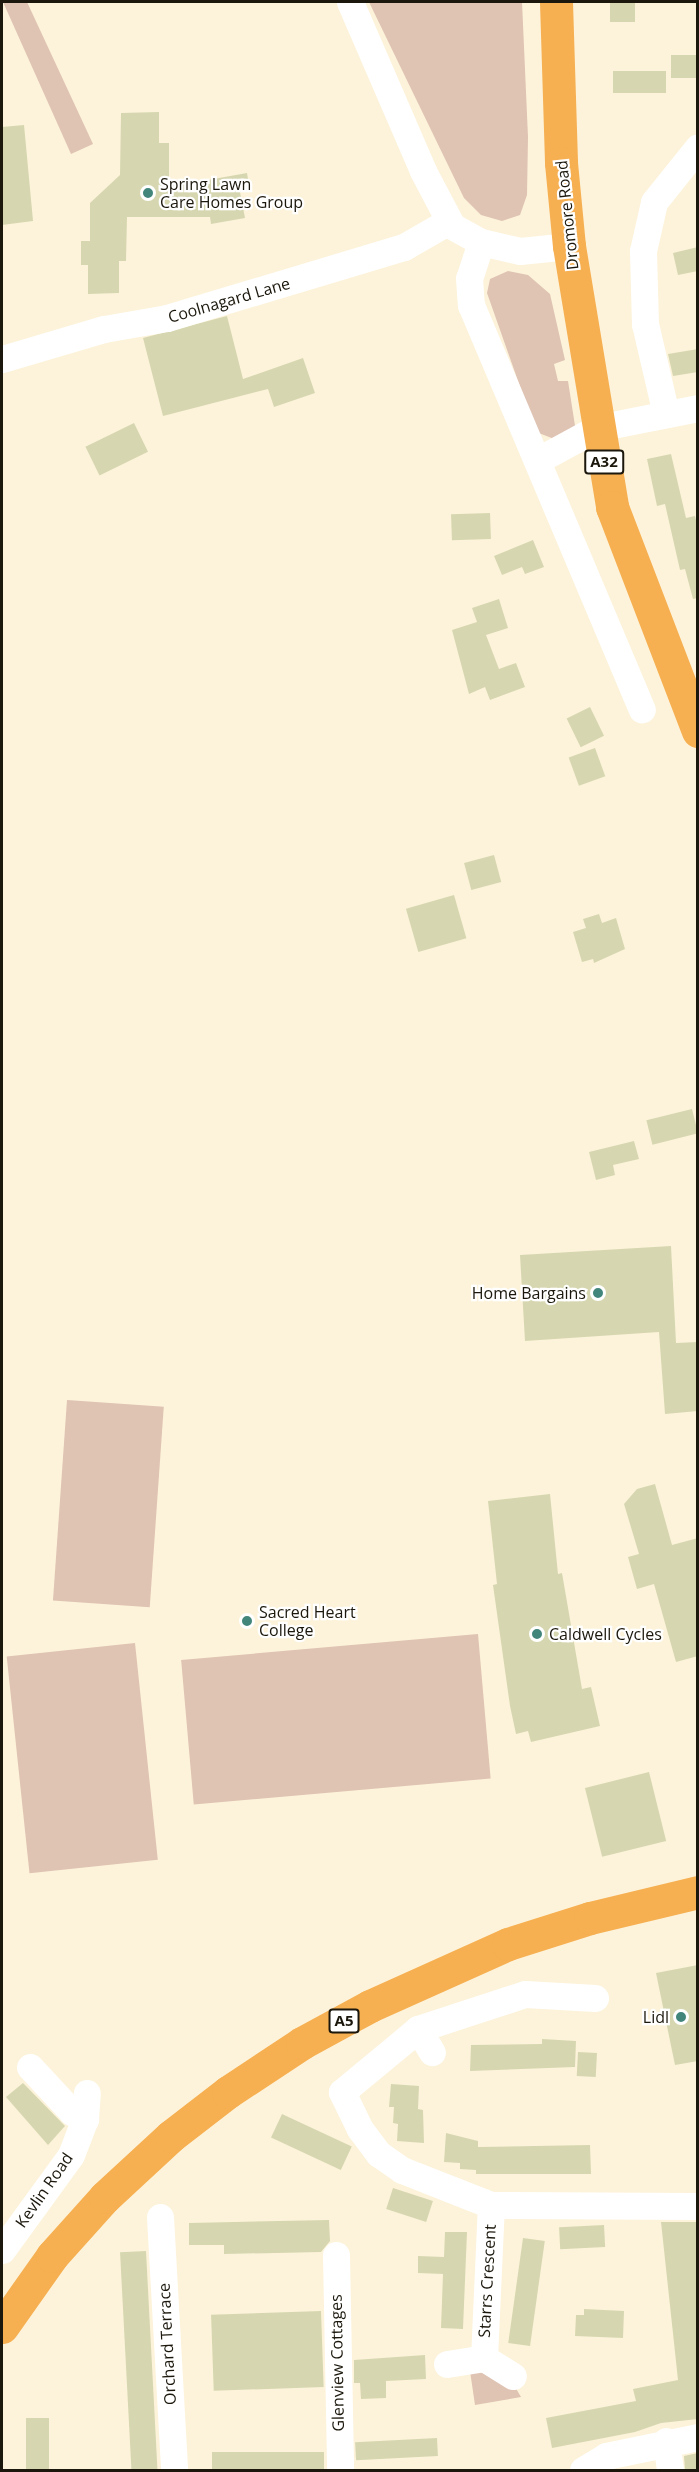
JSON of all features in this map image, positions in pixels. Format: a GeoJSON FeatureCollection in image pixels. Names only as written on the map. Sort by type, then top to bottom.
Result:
{"type":"FeatureCollection","features":[{"type":"Feature","properties":{"kind":"highway","name":"Dromore Road"},"geometry":{"type":"LineString","coordinates":[[556,2],[561,163],[569,246],[597,428],[612,507],[698,730]]}},
{"type":"Feature","properties":{"kind":"highway","name":"A5"},"geometry":{"type":"LineString","coordinates":[[2,2327],[52,2256],[105,2197],[171,2136],[228,2092],[302,2043],[370,2006],[508,1944],[590,1918],[698,1892]]}},
{"type":"Feature","properties":{"kind":"street"},"geometry":{"type":"LineString","coordinates":[[350,2],[423,171],[449,221],[464,235],[481,242],[520,250],[569,246]]}},
{"type":"Feature","properties":{"kind":"street"},"geometry":{"type":"LineString","coordinates":[[666,414],[645,324],[644,251],[654,202],[698,147]]}},
{"type":"Feature","properties":{"kind":"street","name":"Coolnagard Lane"},"geometry":{"type":"LineString","coordinates":[[2,359],[104,329],[167,318],[404,247],[449,221]]}},
{"type":"Feature","properties":{"kind":"street"},"geometry":{"type":"LineString","coordinates":[[481,242],[469,278],[471,305],[642,710]]}},
{"type":"Feature","properties":{"kind":"street"},"geometry":{"type":"LineString","coordinates":[[538,460],[597,428],[698,408]]}},
{"type":"Feature","properties":{"kind":"street"},"geometry":{"type":"LineString","coordinates":[[595,1998],[525,1994],[418,2029],[342,2092],[360,2129],[379,2154],[402,2170],[491,2205],[698,2206]]}},
{"type":"Feature","properties":{"kind":"street"},"geometry":{"type":"LineString","coordinates":[[418,2029],[432,2052]]}},
{"type":"Feature","properties":{"kind":"street"},"geometry":{"type":"LineString","coordinates":[[30,2067],[72,2112],[85,2120]]}},
{"type":"Feature","properties":{"kind":"street","name":"Kevlin Road"},"geometry":{"type":"LineString","coordinates":[[2,2250],[71,2155],[85,2120],[87,2092]]}},
{"type":"Feature","properties":{"kind":"street","name":"Starrs Crescent"},"geometry":{"type":"LineString","coordinates":[[491,2205],[466,2362],[513,2376]]}},
{"type":"Feature","properties":{"kind":"street","name":"Orchard Terrace"},"geometry":{"type":"LineString","coordinates":[[160,2217],[174,2470]]}},
{"type":"Feature","properties":{"kind":"street","name":"Glenview Cottages"},"geometry":{"type":"LineString","coordinates":[[336,2255],[339,2470]]}},
{"type":"Feature","properties":{"kind":"street"},"geometry":{"type":"LineString","coordinates":[[583,2470],[606,2456],[666,2440],[698,2437]]}},
{"type":"Feature","properties":{"kind":"street"},"geometry":{"type":"LineString","coordinates":[[666,2440],[670,2470]]}},
{"type":"Feature","properties":{"kind":"shaded area"},"geometry":{"type":"Polygon","coordinates":[[[3,2],[27,2],[93,144],[71,154],[3,2]]]}},
{"type":"Feature","properties":{"kind":"shaded area"},"geometry":{"type":"Polygon","coordinates":[[[369,2],[522,2],[528,137],[527,195],[520,215],[502,221],[481,215],[464,198],[369,2]]]}},
{"type":"Feature","properties":{"kind":"shaded area"},"geometry":{"type":"Polygon","coordinates":[[[508,271],[528,275],[550,294],[565,360],[554,364],[558,381],[568,381],[576,432],[557,440],[536,432],[487,293],[490,279],[508,271]]]}},
{"type":"Feature","properties":{"kind":"shaded area"},"geometry":{"type":"Polygon","coordinates":[[[67,1400],[164,1407],[150,1607],[53,1601],[67,1400]]]}},
{"type":"Feature","properties":{"kind":"shaded area"},"geometry":{"type":"Polygon","coordinates":[[[478,1634],[491,1778],[194,1804],[181,1660],[478,1634]]]}},
{"type":"Feature","properties":{"kind":"shaded area"},"geometry":{"type":"Polygon","coordinates":[[[135,1643],[158,1860],[29,1873],[7,1656],[135,1643]]]}},
{"type":"Feature","properties":{"kind":"shaded area"},"geometry":{"type":"Polygon","coordinates":[[[485,2370],[511,2380],[521,2397],[475,2405],[470,2371],[485,2370]]]}},
{"type":"Feature","properties":{"kind":"building"},"geometry":{"type":"Polygon","coordinates":[[[610,2],[635,2],[635,22],[610,22],[610,2]]]}},
{"type":"Feature","properties":{"kind":"building"},"geometry":{"type":"Polygon","coordinates":[[[671,55],[698,55],[698,78],[671,78],[671,55]]]}},
{"type":"Feature","properties":{"kind":"building"},"geometry":{"type":"Polygon","coordinates":[[[613,71],[666,71],[666,93],[613,93],[613,71]]]}},
{"type":"Feature","properties":{"kind":"building","name":"Spring Lawn Care Homes Group"},"geometry":{"type":"Polygon","coordinates":[[[159,112],[159,143],[169,143],[169,180],[208,180],[247,173],[250,191],[240,192],[245,218],[211,224],[210,217],[127,217],[126,261],[119,261],[119,293],[88,294],[88,265],[81,265],[81,241],[90,241],[90,203],[120,175],[121,113],[159,112]]]}},
{"type":"Feature","properties":{"kind":"building"},"geometry":{"type":"Polygon","coordinates":[[[24,125],[33,221],[2,225],[2,127],[24,125]]]}},
{"type":"Feature","properties":{"kind":"building"},"geometry":{"type":"Polygon","coordinates":[[[698,247],[698,271],[678,275],[673,253],[698,247]]]}},
{"type":"Feature","properties":{"kind":"building"},"geometry":{"type":"Polygon","coordinates":[[[227,316],[243,379],[303,358],[315,393],[274,407],[268,389],[163,416],[143,338],[227,316]]]}},
{"type":"Feature","properties":{"kind":"building"},"geometry":{"type":"Polygon","coordinates":[[[698,349],[698,372],[673,376],[668,354],[698,349]]]}},
{"type":"Feature","properties":{"kind":"building"},"geometry":{"type":"Polygon","coordinates":[[[134,423],[148,452],[99,475],[85,447],[134,423]]]}},
{"type":"Feature","properties":{"kind":"building"},"geometry":{"type":"Polygon","coordinates":[[[671,454],[686,518],[695,516],[698,528],[698,598],[693,599],[685,569],[680,570],[665,504],[657,506],[647,459],[671,454]]]}},
{"type":"Feature","properties":{"kind":"building"},"geometry":{"type":"Polygon","coordinates":[[[490,513],[491,539],[452,540],[451,514],[490,513]]]}},
{"type":"Feature","properties":{"kind":"building"},"geometry":{"type":"Polygon","coordinates":[[[533,540],[544,567],[525,574],[522,567],[502,575],[494,556],[533,540]]]}},
{"type":"Feature","properties":{"kind":"building"},"geometry":{"type":"Polygon","coordinates":[[[499,599],[508,628],[486,635],[499,669],[516,663],[525,687],[490,700],[485,687],[469,694],[452,630],[477,622],[472,608],[499,599]]]}},
{"type":"Feature","properties":{"kind":"building"},"geometry":{"type":"Polygon","coordinates":[[[590,707],[604,736],[581,747],[567,718],[590,707]]]}},
{"type":"Feature","properties":{"kind":"building"},"geometry":{"type":"Polygon","coordinates":[[[595,748],[605,776],[579,786],[569,758],[595,748]]]}},
{"type":"Feature","properties":{"kind":"building"},"geometry":{"type":"Polygon","coordinates":[[[494,855],[501,882],[471,890],[464,863],[494,855]]]}},
{"type":"Feature","properties":{"kind":"building"},"geometry":{"type":"Polygon","coordinates":[[[454,895],[466,938],[418,952],[406,909],[454,895]]]}},
{"type":"Feature","properties":{"kind":"building"},"geometry":{"type":"Polygon","coordinates":[[[599,914],[602,923],[616,918],[625,949],[594,963],[593,959],[582,962],[573,932],[586,928],[583,919],[599,914]]]}},
{"type":"Feature","properties":{"kind":"building"},"geometry":{"type":"Polygon","coordinates":[[[692,1109],[698,1133],[652,1145],[646,1120],[692,1109]]]}},
{"type":"Feature","properties":{"kind":"building"},"geometry":{"type":"Polygon","coordinates":[[[634,1141],[639,1159],[613,1165],[615,1175],[596,1180],[589,1152],[634,1141]]]}},
{"type":"Feature","properties":{"kind":"building","name":"Home Bargains"},"geometry":{"type":"Polygon","coordinates":[[[671,1246],[676,1343],[698,1342],[698,1411],[665,1414],[659,1332],[525,1341],[520,1255],[671,1246]]]}},
{"type":"Feature","properties":{"kind":"building"},"geometry":{"type":"Polygon","coordinates":[[[655,1484],[672,1545],[698,1538],[698,1656],[676,1662],[654,1584],[637,1589],[628,1557],[639,1554],[624,1504],[637,1489],[655,1484]]]}},
{"type":"Feature","properties":{"kind":"building"},"geometry":{"type":"Polygon","coordinates":[[[550,1494],[558,1574],[562,1573],[582,1689],[591,1687],[600,1726],[531,1742],[528,1731],[516,1734],[510,1706],[493,1585],[497,1584],[488,1501],[550,1494]]]}},
{"type":"Feature","properties":{"kind":"building"},"geometry":{"type":"Polygon","coordinates":[[[649,1772],[666,1841],[602,1857],[585,1788],[649,1772]]]}},
{"type":"Feature","properties":{"kind":"building","name":"Lidl"},"geometry":{"type":"Polygon","coordinates":[[[698,1965],[698,2061],[675,2065],[656,1973],[698,1965]]]}},
{"type":"Feature","properties":{"kind":"building"},"geometry":{"type":"Polygon","coordinates":[[[542,2039],[576,2041],[575,2067],[470,2071],[471,2045],[542,2044],[542,2039]]]}},
{"type":"Feature","properties":{"kind":"building"},"geometry":{"type":"Polygon","coordinates":[[[578,2052],[597,2053],[596,2077],[577,2076],[578,2052]]]}},
{"type":"Feature","properties":{"kind":"building"},"geometry":{"type":"Polygon","coordinates":[[[23,2083],[65,2126],[48,2145],[6,2097],[23,2083]]]}},
{"type":"Feature","properties":{"kind":"building"},"geometry":{"type":"Polygon","coordinates":[[[391,2084],[419,2086],[418,2109],[423,2110],[424,2143],[397,2141],[398,2124],[393,2123],[394,2107],[389,2107],[391,2084]]]}},
{"type":"Feature","properties":{"kind":"building"},"geometry":{"type":"Polygon","coordinates":[[[282,2114],[352,2147],[341,2170],[271,2138],[282,2114]]]}},
{"type":"Feature","properties":{"kind":"building"},"geometry":{"type":"Polygon","coordinates":[[[446,2133],[478,2141],[478,2147],[590,2145],[591,2174],[476,2174],[476,2170],[460,2169],[460,2163],[444,2162],[446,2133]]]}},
{"type":"Feature","properties":{"kind":"building"},"geometry":{"type":"Polygon","coordinates":[[[393,2188],[433,2201],[426,2222],[386,2209],[393,2188]]]}},
{"type":"Feature","properties":{"kind":"building"},"geometry":{"type":"Polygon","coordinates":[[[329,2220],[330,2241],[321,2252],[224,2254],[224,2245],[189,2245],[189,2223],[329,2220]]]}},
{"type":"Feature","properties":{"kind":"building"},"geometry":{"type":"Polygon","coordinates":[[[661,2222],[698,2222],[698,2419],[661,2423],[635,2432],[552,2448],[546,2418],[636,2401],[633,2389],[678,2380],[661,2222]]]}},
{"type":"Feature","properties":{"kind":"building"},"geometry":{"type":"Polygon","coordinates":[[[604,2225],[605,2247],[560,2249],[559,2227],[604,2225]]]}},
{"type":"Feature","properties":{"kind":"building"},"geometry":{"type":"Polygon","coordinates":[[[445,2232],[467,2232],[463,2329],[441,2328],[443,2274],[418,2273],[418,2256],[444,2257],[445,2232]]]}},
{"type":"Feature","properties":{"kind":"building"},"geometry":{"type":"Polygon","coordinates":[[[523,2238],[545,2241],[530,2346],[508,2343],[523,2238]]]}},
{"type":"Feature","properties":{"kind":"building"},"geometry":{"type":"Polygon","coordinates":[[[146,2251],[157,2470],[131,2470],[120,2252],[146,2251]]]}},
{"type":"Feature","properties":{"kind":"building"},"geometry":{"type":"Polygon","coordinates":[[[584,2309],[624,2311],[623,2338],[575,2336],[576,2315],[584,2315],[584,2309]]]}},
{"type":"Feature","properties":{"kind":"building"},"geometry":{"type":"Polygon","coordinates":[[[321,2311],[324,2387],[214,2391],[211,2315],[321,2311]]]}},
{"type":"Feature","properties":{"kind":"building"},"geometry":{"type":"Polygon","coordinates":[[[425,2355],[426,2379],[386,2381],[386,2398],[361,2399],[360,2383],[354,2383],[354,2360],[425,2355]]]}},
{"type":"Feature","properties":{"kind":"building"},"geometry":{"type":"Polygon","coordinates":[[[26,2418],[49,2418],[49,2470],[26,2470],[26,2418]]]}},
{"type":"Feature","properties":{"kind":"building"},"geometry":{"type":"Polygon","coordinates":[[[437,2438],[438,2456],[356,2460],[355,2442],[437,2438]]]}},
{"type":"Feature","properties":{"kind":"building"},"geometry":{"type":"Polygon","coordinates":[[[212,2452],[324,2452],[324,2470],[212,2470],[212,2452]]]}},
{"type":"Feature","properties":{"kind":"building"},"geometry":{"type":"Polygon","coordinates":[[[698,2453],[698,2470],[685,2470],[684,2456],[698,2453]]]}},
{"type":"Feature","properties":{"kind":"place","name":"Spring Lawn Care Homes Group"},"geometry":{"type":"Point","coordinates":[148,193]}},
{"type":"Feature","properties":{"kind":"place","name":"Home Bargains"},"geometry":{"type":"Point","coordinates":[598,1293]}},
{"type":"Feature","properties":{"kind":"place","name":"Sacred Heart College"},"geometry":{"type":"Point","coordinates":[247,1621]}},
{"type":"Feature","properties":{"kind":"place","name":"Caldwell Cycles"},"geometry":{"type":"Point","coordinates":[537,1634]}},
{"type":"Feature","properties":{"kind":"place","name":"Lidl"},"geometry":{"type":"Point","coordinates":[681,2017]}}]}
